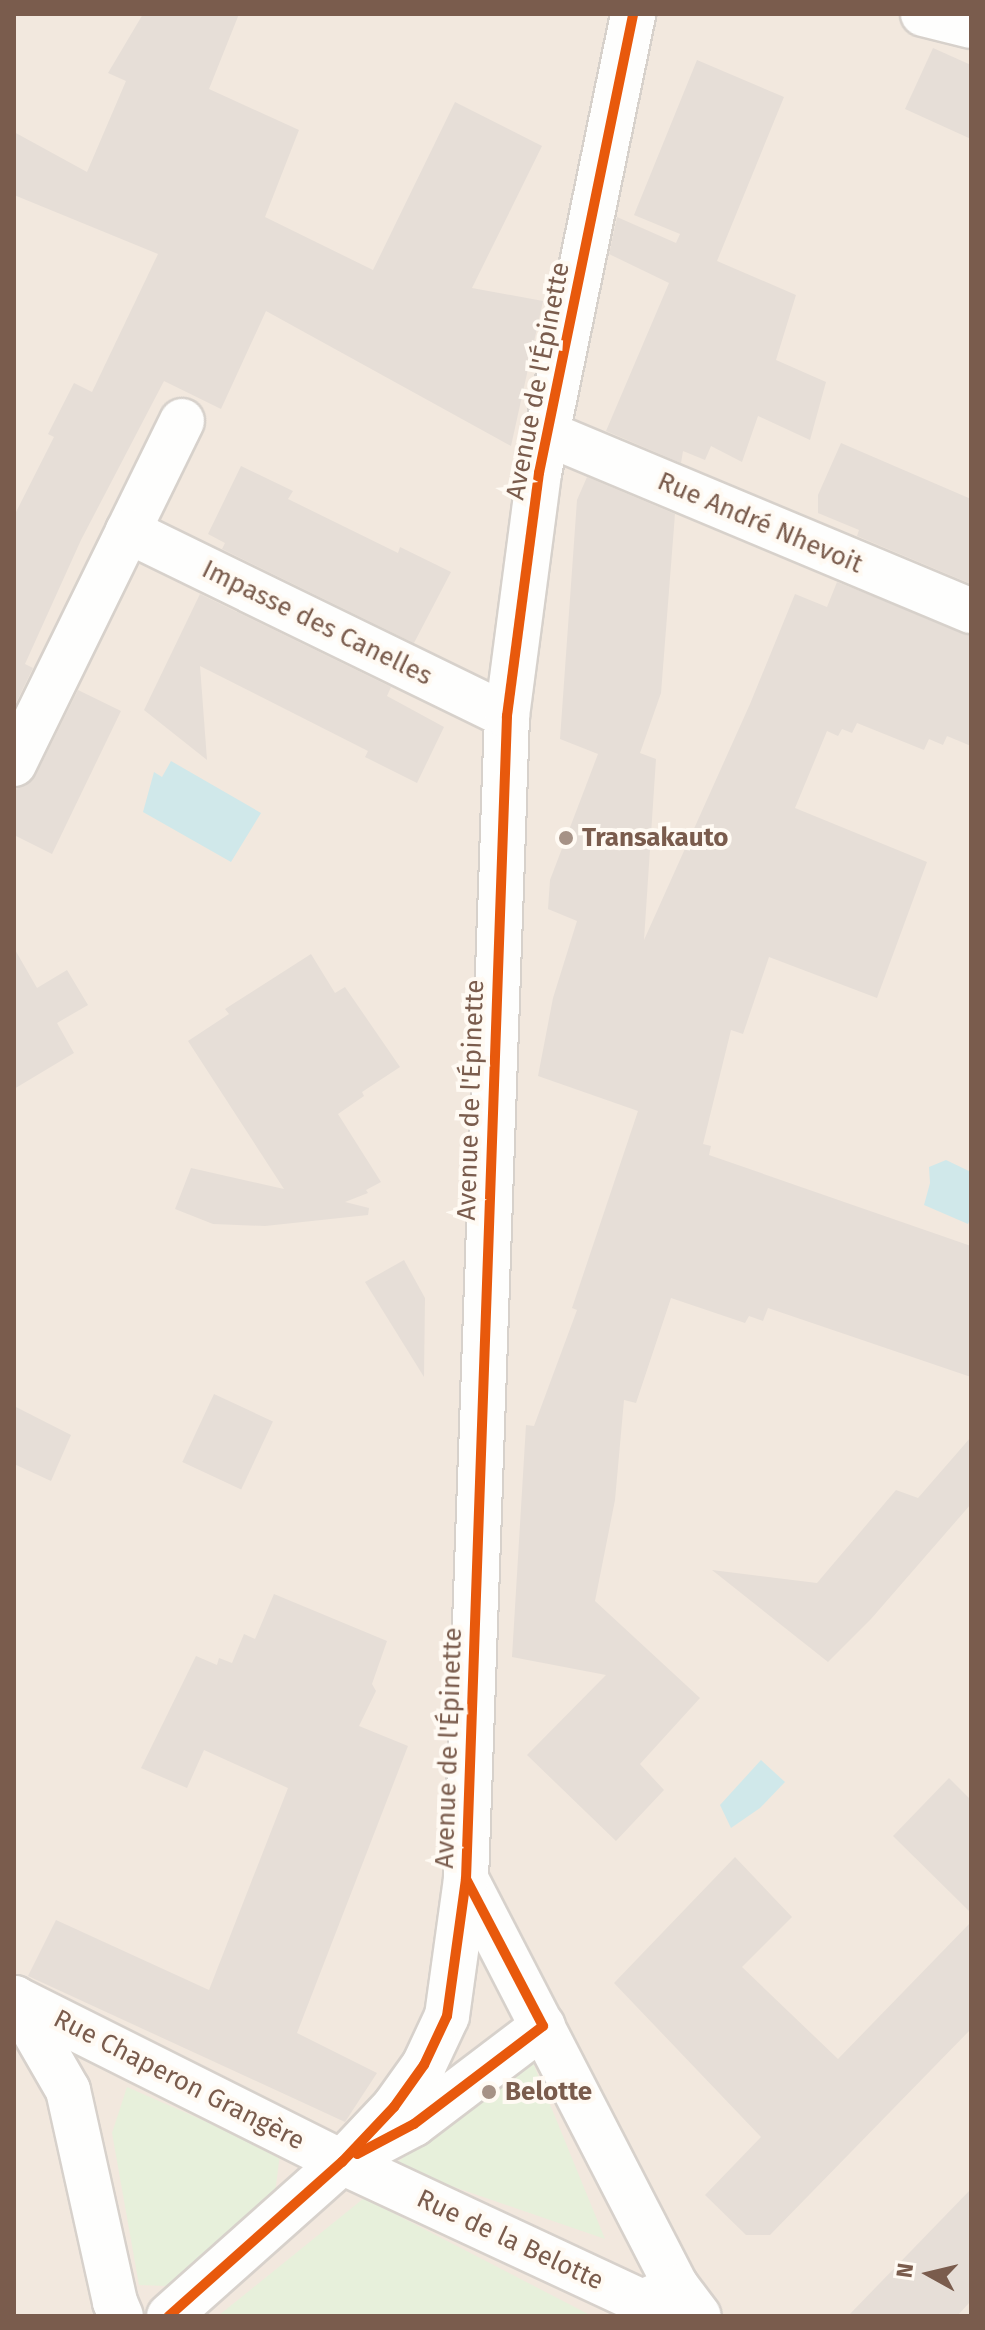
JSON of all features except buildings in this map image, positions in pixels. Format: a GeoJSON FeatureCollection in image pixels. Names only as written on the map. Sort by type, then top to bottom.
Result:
{"type":"FeatureCollection","features":[{"type":"Feature","properties":{"kind":"street","name":"Avenue de l'Épinette"},"geometry":{"type":"LineString","coordinates":[[169,2316],[342,2162],[394,2107],[424,2065],[447,2016],[466,1879],[507,716],[539,473],[633,14]]}},
{"type":"Feature","properties":{"kind":"street"},"geometry":{"type":"LineString","coordinates":[[923,14],[971,26]]}},
{"type":"Feature","properties":{"kind":"street"},"geometry":{"type":"LineString","coordinates":[[14,764],[182,421]]}},
{"type":"Feature","properties":{"kind":"street","name":"Rue André Nhevoit"},"geometry":{"type":"LineString","coordinates":[[548,434],[971,611]]}},
{"type":"Feature","properties":{"kind":"street","name":"Impasse des Canelles"},"geometry":{"type":"LineString","coordinates":[[128,531],[507,716]]}},
{"type":"Feature","properties":{"kind":"street","name":"Rue de la Belotte"},"geometry":{"type":"LineString","coordinates":[[342,2162],[642,2302],[688,2301],[466,1879]]}},
{"type":"Feature","properties":{"kind":"street","name":"Rue Chaperon Grangère"},"geometry":{"type":"LineString","coordinates":[[14,1998],[342,2162]]}},
{"type":"Feature","properties":{"kind":"street","name":"Rue Chaperon Grangère"},"geometry":{"type":"LineString","coordinates":[[14,1998],[68,2090],[115,2302],[121,2316]]}},
{"type":"Feature","properties":{"kind":"street","name":"Avenue de l'Épinette"},"geometry":{"type":"LineString","coordinates":[[342,2162],[414,2124],[543,2026]]}},
{"type":"Feature","properties":{"kind":"shaded area"},"geometry":{"type":"Polygon","coordinates":[[[14,14],[971,14],[971,2316],[14,2316],[14,14]]]}},
{"type":"Feature","properties":{"kind":"green space"},"geometry":{"type":"Polygon","coordinates":[[[529,2053],[605,2239],[393,2166],[529,2053]]]}},
{"type":"Feature","properties":{"kind":"green space"},"geometry":{"type":"Polygon","coordinates":[[[127,2087],[280,2154],[275,2193],[168,2286],[139,2285],[112,2133],[127,2087]]]}},
{"type":"Feature","properties":{"kind":"green space"},"geometry":{"type":"Polygon","coordinates":[[[364,2198],[592,2316],[218,2316],[364,2198]]]}},
{"type":"Feature","properties":{"kind":"water"},"geometry":{"type":"Polygon","coordinates":[[[171,761],[261,813],[231,862],[143,812],[154,772],[162,777],[171,761]]]}},
{"type":"Feature","properties":{"kind":"water"},"geometry":{"type":"Polygon","coordinates":[[[946,1160],[971,1172],[971,1217],[968,1224],[924,1205],[930,1183],[929,1167],[946,1160]]]}},
{"type":"Feature","properties":{"kind":"water"},"geometry":{"type":"Polygon","coordinates":[[[761,1760],[785,1782],[760,1808],[731,1828],[720,1805],[761,1760]]]}},
{"type":"Feature","properties":{"kind":"cycle path"},"geometry":{"type":"LineString","coordinates":[[169,2316],[342,2162],[394,2107],[424,2065],[447,2016],[466,1879],[507,716],[539,473],[633,14]]}},
{"type":"Feature","properties":{"kind":"cycle path"},"geometry":{"type":"LineString","coordinates":[[357,2154],[414,2124],[543,2026],[466,1879]]}},
{"type":"Feature","properties":{"kind":"place","name":"Transakauto"},"geometry":{"type":"Point","coordinates":[566,838]}},
{"type":"Feature","properties":{"kind":"place","name":"Belotte"},"geometry":{"type":"Point","coordinates":[489,2092]}}]}
